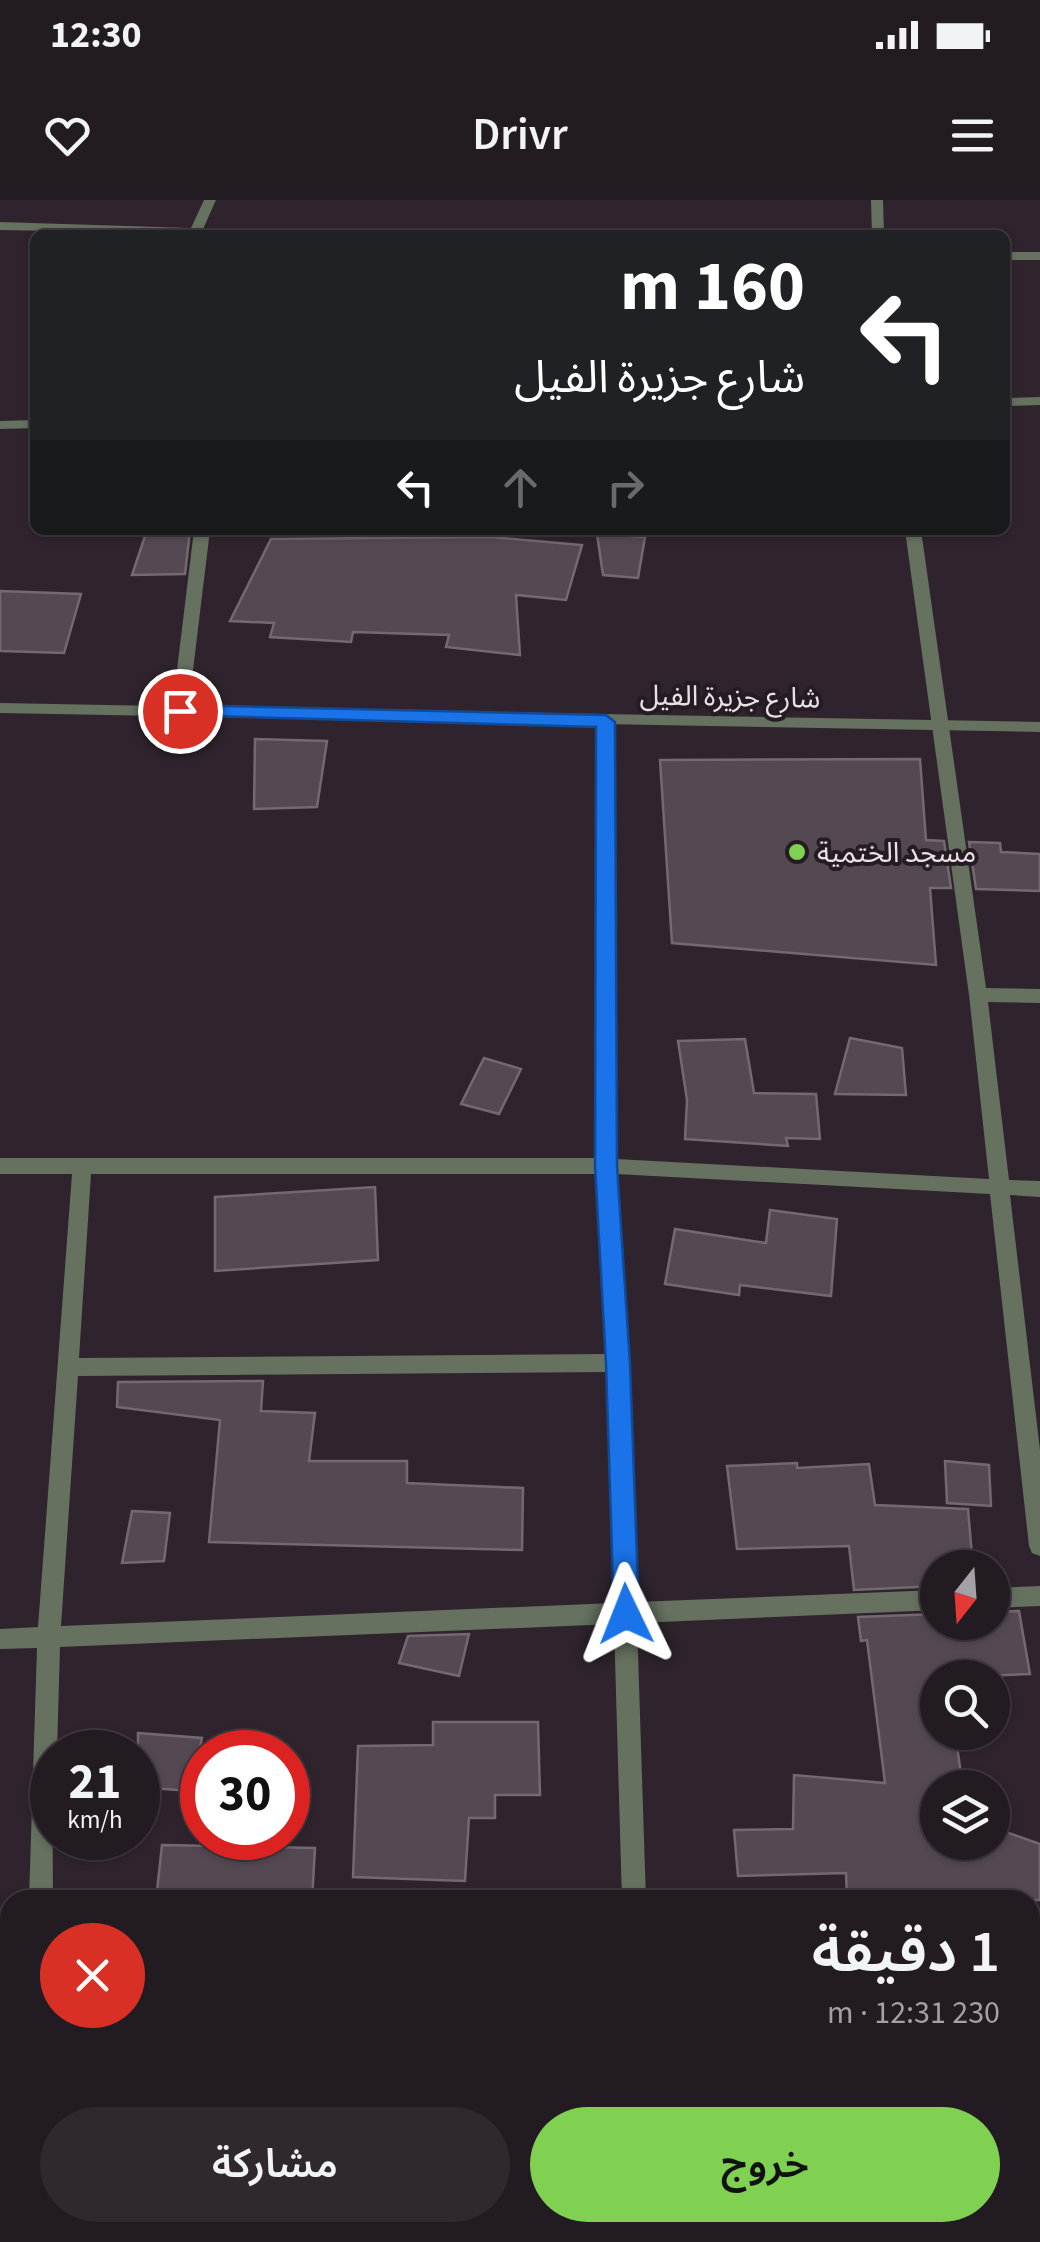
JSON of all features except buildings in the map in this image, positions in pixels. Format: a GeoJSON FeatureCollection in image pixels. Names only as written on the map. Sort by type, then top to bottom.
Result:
{"type":"FeatureCollection","features":[{"type":"Feature","properties":{"kind":"street"},"geometry":{"type":"LineString","coordinates":[[195,230],[210,200]]}},
{"type":"Feature","properties":{"kind":"street"},"geometry":{"type":"LineString","coordinates":[[877,200],[878,230]]}},
{"type":"Feature","properties":{"kind":"street"},"geometry":{"type":"LineString","coordinates":[[0,226],[111,230]]}},
{"type":"Feature","properties":{"kind":"street"},"geometry":{"type":"LineString","coordinates":[[1010,256],[1040,256]]}},
{"type":"Feature","properties":{"kind":"street"},"geometry":{"type":"LineString","coordinates":[[1010,402],[1040,402]]}},
{"type":"Feature","properties":{"kind":"street"},"geometry":{"type":"LineString","coordinates":[[0,424],[30,424]]}},
{"type":"Feature","properties":{"kind":"street"},"geometry":{"type":"LineString","coordinates":[[180,711],[201,535]]}},
{"type":"Feature","properties":{"kind":"street"},"geometry":{"type":"LineString","coordinates":[[914,535],[978,996],[1040,1546]]}},
{"type":"Feature","properties":{"kind":"street","name":"شارع جزيرة الفيل"},"geometry":{"type":"LineString","coordinates":[[0,708],[1040,727]]}},
{"type":"Feature","properties":{"kind":"street"},"geometry":{"type":"LineString","coordinates":[[606,722],[606,1166],[618,1364],[634,1890]]}},
{"type":"Feature","properties":{"kind":"street"},"geometry":{"type":"LineString","coordinates":[[978,996],[1040,996]]}},
{"type":"Feature","properties":{"kind":"street"},"geometry":{"type":"LineString","coordinates":[[0,1166],[606,1166],[1040,1189]]}},
{"type":"Feature","properties":{"kind":"street"},"geometry":{"type":"LineString","coordinates":[[40,1890],[48,1638],[82,1166]]}},
{"type":"Feature","properties":{"kind":"street"},"geometry":{"type":"LineString","coordinates":[[67,1367],[618,1364]]}},
{"type":"Feature","properties":{"kind":"street"},"geometry":{"type":"LineString","coordinates":[[1010,1597],[1040,1596]]}},
{"type":"Feature","properties":{"kind":"street"},"geometry":{"type":"LineString","coordinates":[[0,1639],[920,1601]]}},
{"type":"Feature","properties":{"kind":"place","name":"مسجد الختمية"},"geometry":{"type":"Point","coordinates":[797,852]}},
{"type":"Feature","properties":{"kind":"route"},"geometry":{"type":"LineString","coordinates":[[180,711],[606,722],[606,1166],[618,1364],[626,1614]]}}]}
